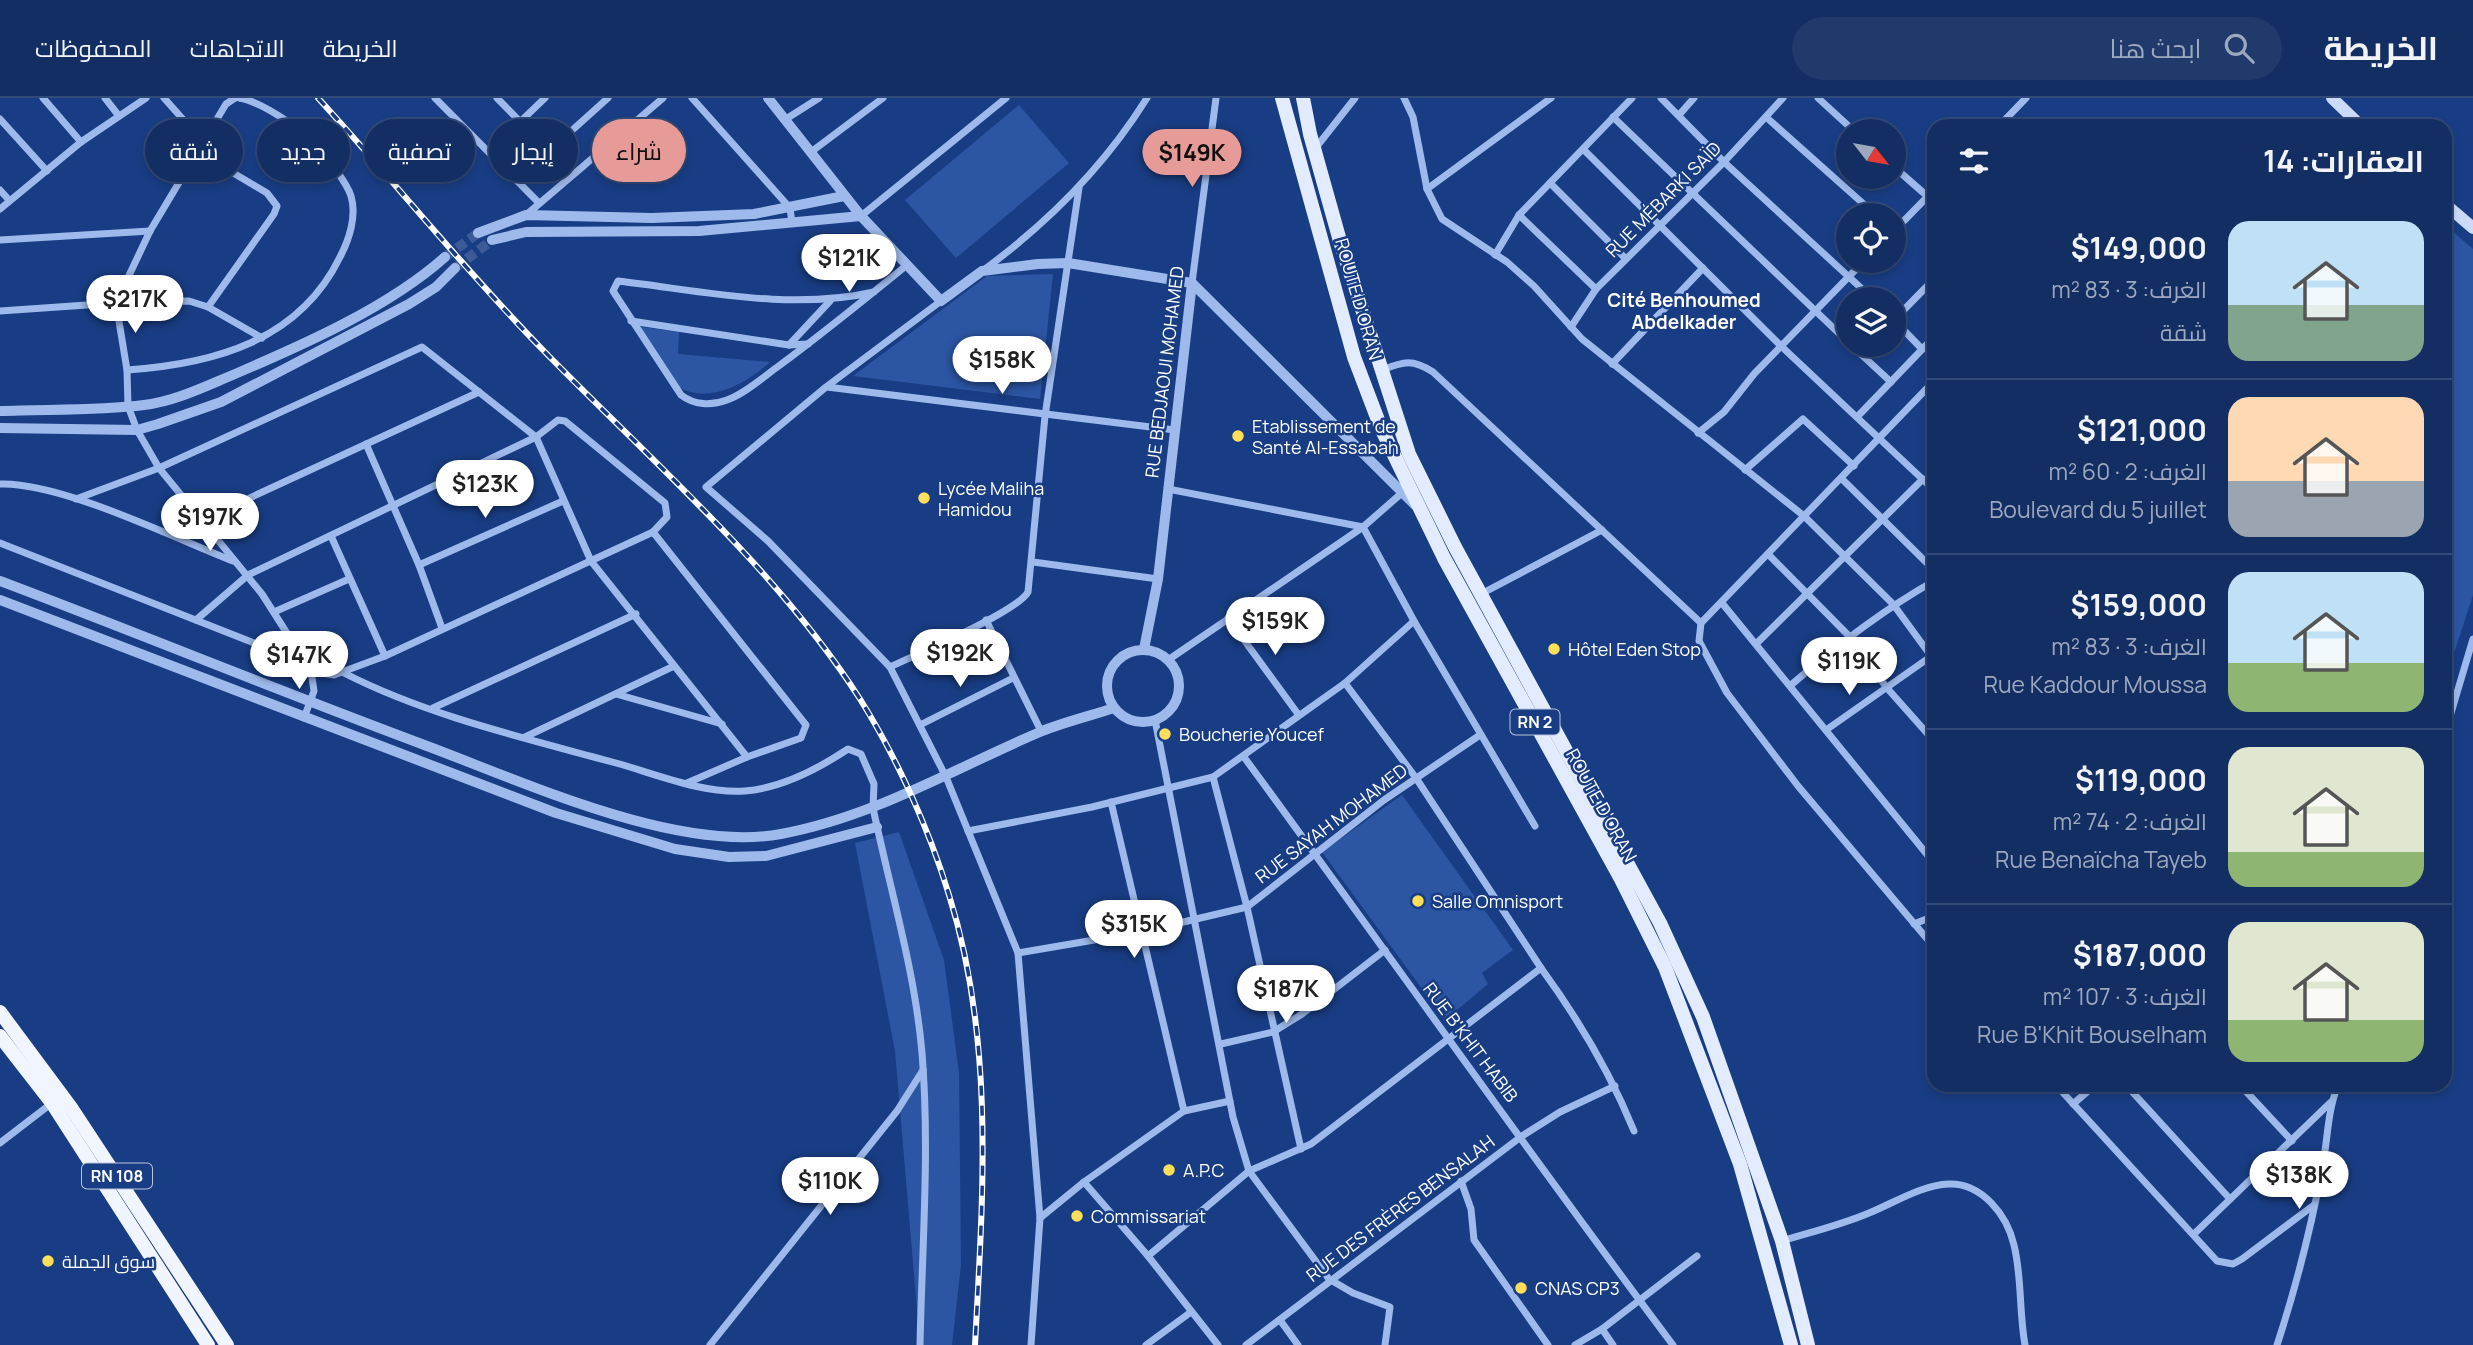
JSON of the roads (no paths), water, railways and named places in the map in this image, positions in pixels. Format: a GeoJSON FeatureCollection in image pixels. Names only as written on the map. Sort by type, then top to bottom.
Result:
{"type":"FeatureCollection","features":[{"type":"Feature","properties":{"kind":"highway","name":"RN 108"},"geometry":{"type":"LineString","coordinates":[[0,1012],[72,1109],[227,1345]]}},
{"type":"Feature","properties":{"kind":"highway","name":"RN 108"},"geometry":{"type":"LineString","coordinates":[[0,1036],[51,1103],[208,1345]]}},
{"type":"Feature","properties":{"kind":"main road","name":"ROUTE D'ORAN"},"geometry":{"type":"LineString","coordinates":[[1282,98],[1354,357],[1381,428],[1422,512],[1665,967],[1740,1164],[1791,1345]]}},
{"type":"Feature","properties":{"kind":"main road","name":"ROUTE D'ORAN"},"geometry":{"type":"LineString","coordinates":[[1303,98],[1314,149],[1409,454],[1481,594],[1660,923],[1703,1017],[1782,1241],[1808,1345]]}},
{"type":"Feature","properties":{"kind":"main road"},"geometry":{"type":"LineString","coordinates":[[2332,98],[2354,119]]}},
{"type":"Feature","properties":{"kind":"main road"},"geometry":{"type":"LineString","coordinates":[[2452,210],[2473,228]]}},
{"type":"Feature","properties":{"kind":"street"},"geometry":{"type":"LineString","coordinates":[[43,98],[80,142]]}},
{"type":"Feature","properties":{"kind":"street"},"geometry":{"type":"LineString","coordinates":[[105,98],[119,116]]}},
{"type":"Feature","properties":{"kind":"street"},"geometry":{"type":"LineString","coordinates":[[0,209],[80,142],[146,98]]}},
{"type":"Feature","properties":{"kind":"street"},"geometry":{"type":"LineString","coordinates":[[164,98],[183,119]]}},
{"type":"Feature","properties":{"kind":"street"},"geometry":{"type":"LineString","coordinates":[[127,370],[181,366],[262,338],[287,324],[304,308],[335,268],[349,240],[351,196],[312,138],[237,98],[224,101],[215,119]]}},
{"type":"Feature","properties":{"kind":"street"},"geometry":{"type":"LineString","coordinates":[[435,98],[539,202]]}},
{"type":"Feature","properties":{"kind":"street"},"geometry":{"type":"LineString","coordinates":[[497,98],[519,119]]}},
{"type":"Feature","properties":{"kind":"street"},"geometry":{"type":"LineString","coordinates":[[523,119],[545,98]]}},
{"type":"Feature","properties":{"kind":"street"},"geometry":{"type":"LineString","coordinates":[[578,125],[608,98]]}},
{"type":"Feature","properties":{"kind":"street"},"geometry":{"type":"LineString","coordinates":[[578,170],[663,98]]}},
{"type":"Feature","properties":{"kind":"street"},"geometry":{"type":"LineString","coordinates":[[692,98],[790,208],[792,223]]}},
{"type":"Feature","properties":{"kind":"street"},"geometry":{"type":"LineString","coordinates":[[768,98],[861,216],[941,301]]}},
{"type":"Feature","properties":{"kind":"street"},"geometry":{"type":"LineString","coordinates":[[786,119],[818,98]]}},
{"type":"Feature","properties":{"kind":"street"},"geometry":{"type":"LineString","coordinates":[[811,152],[883,98]]}},
{"type":"Feature","properties":{"kind":"street"},"geometry":{"type":"LineString","coordinates":[[492,240],[526,232],[554,230],[699,231],[861,216],[1006,98]]}},
{"type":"Feature","properties":{"kind":"street"},"geometry":{"type":"LineString","coordinates":[[1031,1345],[1040,1218],[1018,953],[946,777],[890,667],[768,541],[706,487],[826,387],[1015,247],[1080,188],[1105,160],[1147,98]]}},
{"type":"Feature","properties":{"kind":"street","name":"RUE BEDJAOUI MOHAMED"},"geometry":{"type":"LineString","coordinates":[[1144,649],[1158,579],[1216,98]]}},
{"type":"Feature","properties":{"kind":"street"},"geometry":{"type":"LineString","coordinates":[[1314,149],[1355,98]]}},
{"type":"Feature","properties":{"kind":"street"},"geometry":{"type":"LineString","coordinates":[[1404,98],[1413,117],[1427,189],[1442,219],[1534,286],[1571,327],[1612,364],[1804,516],[1893,604],[1927,648]]}},
{"type":"Feature","properties":{"kind":"street"},"geometry":{"type":"LineString","coordinates":[[1427,189],[1551,98]]}},
{"type":"Feature","properties":{"kind":"street"},"geometry":{"type":"LineString","coordinates":[[1495,255],[1519,215],[1632,98]]}},
{"type":"Feature","properties":{"kind":"street"},"geometry":{"type":"LineString","coordinates":[[1661,98],[1724,162],[1860,287]]}},
{"type":"Feature","properties":{"kind":"street"},"geometry":{"type":"LineString","coordinates":[[1679,115],[1694,98]]}},
{"type":"Feature","properties":{"kind":"street","name":"RUE MÉBARKI SAÏD"},"geometry":{"type":"LineString","coordinates":[[1571,327],[1596,289],[1724,162],[1783,98]]}},
{"type":"Feature","properties":{"kind":"street"},"geometry":{"type":"LineString","coordinates":[[1818,98],[1841,119]]}},
{"type":"Feature","properties":{"kind":"street"},"geometry":{"type":"LineString","coordinates":[[2006,119],[2026,98]]}},
{"type":"Feature","properties":{"kind":"street"},"geometry":{"type":"LineString","coordinates":[[1613,117],[1836,330]]}},
{"type":"Feature","properties":{"kind":"street"},"geometry":{"type":"LineString","coordinates":[[1766,117],[1863,203]]}},
{"type":"Feature","properties":{"kind":"street"},"geometry":{"type":"LineString","coordinates":[[0,119],[47,171]]}},
{"type":"Feature","properties":{"kind":"street"},"geometry":{"type":"LineString","coordinates":[[1584,150],[1781,346],[1927,484]]}},
{"type":"Feature","properties":{"kind":"street"},"geometry":{"type":"LineString","coordinates":[[1906,178],[1927,196]]}},
{"type":"Feature","properties":{"kind":"street"},"geometry":{"type":"LineString","coordinates":[[208,307],[267,228],[277,205],[267,193],[243,179]]}},
{"type":"Feature","properties":{"kind":"street"},"geometry":{"type":"LineString","coordinates":[[180,182],[150,232],[116,303],[127,370],[128,406],[136,430],[159,468],[274,611],[311,671],[314,691],[304,718]]}},
{"type":"Feature","properties":{"kind":"street"},"geometry":{"type":"LineString","coordinates":[[526,215],[563,182]]}},
{"type":"Feature","properties":{"kind":"street"},"geometry":{"type":"LineString","coordinates":[[1550,183],[1625,258]]}},
{"type":"Feature","properties":{"kind":"street"},"geometry":{"type":"LineString","coordinates":[[890,667],[986,620],[1026,597],[1033,562],[1045,416],[1080,188]]}},
{"type":"Feature","properties":{"kind":"street"},"geometry":{"type":"LineString","coordinates":[[0,190],[9,200]]}},
{"type":"Feature","properties":{"kind":"street"},"geometry":{"type":"LineString","coordinates":[[478,233],[526,215],[652,218],[754,214],[844,196]]}},
{"type":"Feature","properties":{"kind":"street"},"geometry":{"type":"LineString","coordinates":[[1906,221],[1927,203]]}},
{"type":"Feature","properties":{"kind":"street"},"geometry":{"type":"LineString","coordinates":[[1519,215],[1596,289]]}},
{"type":"Feature","properties":{"kind":"street"},"geometry":{"type":"LineString","coordinates":[[0,240],[150,232]]}},
{"type":"Feature","properties":{"kind":"street"},"geometry":{"type":"LineString","coordinates":[[445,257],[424,276],[333,328],[260,364],[176,398],[128,406],[1,411],[1,428],[136,430],[221,402],[409,304],[436,287],[455,268]]}},
{"type":"Feature","properties":{"kind":"street"},"geometry":{"type":"LineString","coordinates":[[982,271],[1068,263],[1192,283],[1422,512]]}},
{"type":"Feature","properties":{"kind":"street"},"geometry":{"type":"LineString","coordinates":[[874,292],[831,301],[794,302],[618,281],[613,291],[681,395],[691,402],[727,400],[809,344],[874,292],[907,265]]}},
{"type":"Feature","properties":{"kind":"street"},"geometry":{"type":"LineString","coordinates":[[1612,364],[1703,268]]}},
{"type":"Feature","properties":{"kind":"street"},"geometry":{"type":"LineString","coordinates":[[1698,433],[1724,412],[1781,346],[1852,273]]}},
{"type":"Feature","properties":{"kind":"street"},"geometry":{"type":"LineString","coordinates":[[1906,308],[1927,286]]}},
{"type":"Feature","properties":{"kind":"street"},"geometry":{"type":"LineString","coordinates":[[789,345],[831,301]]}},
{"type":"Feature","properties":{"kind":"street"},"geometry":{"type":"LineString","coordinates":[[0,311],[116,303],[188,302],[208,307],[262,338]]}},
{"type":"Feature","properties":{"kind":"street"},"geometry":{"type":"LineString","coordinates":[[631,321],[789,345],[809,344]]}},
{"type":"Feature","properties":{"kind":"street"},"geometry":{"type":"LineString","coordinates":[[1906,332],[1922,349]]}},
{"type":"Feature","properties":{"kind":"street"},"geometry":{"type":"LineString","coordinates":[[1858,416],[1927,344]]}},
{"type":"Feature","properties":{"kind":"street"},"geometry":{"type":"LineString","coordinates":[[76,499],[159,468],[417,346],[427,349],[536,437],[592,561],[747,757]]}},
{"type":"Feature","properties":{"kind":"street"},"geometry":{"type":"LineString","coordinates":[[1865,357],[1891,382]]}},
{"type":"Feature","properties":{"kind":"street"},"geometry":{"type":"LineString","coordinates":[[1382,370],[1405,361],[1418,363],[1433,372],[1701,623]]}},
{"type":"Feature","properties":{"kind":"street"},"geometry":{"type":"LineString","coordinates":[[826,387],[1045,416],[1109,419],[1175,430]]}},
{"type":"Feature","properties":{"kind":"street"},"geometry":{"type":"LineString","coordinates":[[1927,388],[1701,623],[1699,641],[1727,693],[1798,786],[1927,939]]}},
{"type":"Feature","properties":{"kind":"street"},"geometry":{"type":"LineString","coordinates":[[202,520],[479,392]]}},
{"type":"Feature","properties":{"kind":"street"},"geometry":{"type":"LineString","coordinates":[[1745,470],[1802,419],[1854,466]]}},
{"type":"Feature","properties":{"kind":"street"},"geometry":{"type":"LineString","coordinates":[[196,620],[247,575],[536,437],[558,420],[565,421],[655,494],[668,512],[665,522],[653,532],[385,656],[344,673],[328,675],[311,671]]}},
{"type":"Feature","properties":{"kind":"street"},"geometry":{"type":"LineString","coordinates":[[366,444],[419,565],[442,628]]}},
{"type":"Feature","properties":{"kind":"street"},"geometry":{"type":"LineString","coordinates":[[1842,479],[1927,563]]}},
{"type":"Feature","properties":{"kind":"street"},"geometry":{"type":"LineString","coordinates":[[1757,643],[1923,480]]}},
{"type":"Feature","properties":{"kind":"street"},"geometry":{"type":"LineString","coordinates":[[0,484],[22,485],[76,499],[234,561]]}},
{"type":"Feature","properties":{"kind":"street"},"geometry":{"type":"LineString","coordinates":[[1168,489],[1363,527]]}},
{"type":"Feature","properties":{"kind":"street"},"geometry":{"type":"LineString","coordinates":[[1168,660],[1363,527],[1403,492]]}},
{"type":"Feature","properties":{"kind":"street"},"geometry":{"type":"LineString","coordinates":[[419,565],[563,501]]}},
{"type":"Feature","properties":{"kind":"street"},"geometry":{"type":"LineString","coordinates":[[1363,527],[1414,621],[1535,826]]}},
{"type":"Feature","properties":{"kind":"street"},"geometry":{"type":"LineString","coordinates":[[1481,594],[1602,530]]}},
{"type":"Feature","properties":{"kind":"street"},"geometry":{"type":"LineString","coordinates":[[653,532],[806,724],[801,738],[686,783]]}},
{"type":"Feature","properties":{"kind":"street"},"geometry":{"type":"LineString","coordinates":[[331,536],[385,656]]}},
{"type":"Feature","properties":{"kind":"street"},"geometry":{"type":"LineString","coordinates":[[0,543],[306,663]]}},
{"type":"Feature","properties":{"kind":"street"},"geometry":{"type":"LineString","coordinates":[[1768,554],[1848,635],[1887,688],[1927,733]]}},
{"type":"Feature","properties":{"kind":"street"},"geometry":{"type":"LineString","coordinates":[[1033,562],[1158,579]]}},
{"type":"Feature","properties":{"kind":"street"},"geometry":{"type":"LineString","coordinates":[[274,611],[349,579]]}},
{"type":"Feature","properties":{"kind":"street"},"geometry":{"type":"LineString","coordinates":[[0,581],[311,703],[562,796],[660,827],[702,835],[748,837],[783,834],[873,808],[931,784],[1041,731],[1114,708]]}},
{"type":"Feature","properties":{"kind":"street"},"geometry":{"type":"LineString","coordinates":[[1791,685],[1848,635],[1927,585]]}},
{"type":"Feature","properties":{"kind":"street"},"geometry":{"type":"LineString","coordinates":[[0,600],[556,813],[699,854],[748,857],[784,853],[877,827]]}},
{"type":"Feature","properties":{"kind":"street"},"geometry":{"type":"LineString","coordinates":[[1722,603],[1927,854]]}},
{"type":"Feature","properties":{"kind":"street"},"geometry":{"type":"LineString","coordinates":[[432,709],[636,614]]}},
{"type":"Feature","properties":{"kind":"street"},"geometry":{"type":"LineString","coordinates":[[1228,618],[1298,714]]}},
{"type":"Feature","properties":{"kind":"street"},"geometry":{"type":"LineString","coordinates":[[986,620],[1041,731]]}},
{"type":"Feature","properties":{"kind":"street"},"geometry":{"type":"LineString","coordinates":[[968,831],[1111,802],[1213,777],[1345,683],[1414,621]]}},
{"type":"Feature","properties":{"kind":"street"},"geometry":{"type":"LineString","coordinates":[[2452,710],[2473,639]]}},
{"type":"Feature","properties":{"kind":"street"},"geometry":{"type":"LineString","coordinates":[[1144,649],[1157,652],[1168,660],[1178,679],[1179,691],[1172,707],[1155,720],[1131,720],[1114,708],[1106,688],[1114,664],[1123,655],[1144,649]]}},
{"type":"Feature","properties":{"kind":"street"},"geometry":{"type":"LineString","coordinates":[[1826,730],[1927,659]]}},
{"type":"Feature","properties":{"kind":"street"},"geometry":{"type":"LineString","coordinates":[[524,737],[674,666]]}},
{"type":"Feature","properties":{"kind":"street"},"geometry":{"type":"LineString","coordinates":[[344,673],[432,709],[686,783],[727,790],[754,789],[820,768],[852,749],[866,761],[874,784],[873,808],[917,1017],[923,1070],[920,1345]]}},
{"type":"Feature","properties":{"kind":"street"},"geometry":{"type":"LineString","coordinates":[[920,725],[1013,678]]}},
{"type":"Feature","properties":{"kind":"street"},"geometry":{"type":"LineString","coordinates":[[1345,683],[1416,778],[1587,1034],[1615,1086],[1634,1131]]}},
{"type":"Feature","properties":{"kind":"street"},"geometry":{"type":"LineString","coordinates":[[615,694],[722,724]]}},
{"type":"Feature","properties":{"kind":"street"},"geometry":{"type":"LineString","coordinates":[[1155,720],[1221,1044],[1230,1101],[1249,1171],[1329,1279],[1353,1293],[1390,1307],[1385,1345]]}},
{"type":"Feature","properties":{"kind":"street","name":"RUE SAYAH MOHAMED"},"geometry":{"type":"LineString","coordinates":[[1018,953],[1141,932],[1247,908],[1314,853],[1480,735]]}},
{"type":"Feature","properties":{"kind":"street","name":"RUE B'KHIT HABIB"},"geometry":{"type":"LineString","coordinates":[[1244,757],[1385,950],[1447,1041],[1522,1136],[1673,1345]]}},
{"type":"Feature","properties":{"kind":"street"},"geometry":{"type":"LineString","coordinates":[[1213,777],[1247,908],[1301,1149]]}},
{"type":"Feature","properties":{"kind":"street"},"geometry":{"type":"LineString","coordinates":[[1111,802],[1184,1111]]}},
{"type":"Feature","properties":{"kind":"street"},"geometry":{"type":"LineString","coordinates":[[699,854],[702,835]]}},
{"type":"Feature","properties":{"kind":"street"},"geometry":{"type":"LineString","coordinates":[[1914,924],[1927,919]]}},
{"type":"Feature","properties":{"kind":"street"},"geometry":{"type":"LineString","coordinates":[[1221,1044],[1273,1032],[1302,1014],[1385,950]]}},
{"type":"Feature","properties":{"kind":"street"},"geometry":{"type":"LineString","coordinates":[[1149,1256],[1249,1171],[1301,1149],[1541,968]]}},
{"type":"Feature","properties":{"kind":"street"},"geometry":{"type":"LineString","coordinates":[[710,1345],[897,1111],[923,1070]]}},
{"type":"Feature","properties":{"kind":"street","name":"RUE DES FRÈRES BENSALAH"},"geometry":{"type":"LineString","coordinates":[[1246,1345],[1280,1321],[1329,1279],[1522,1136],[1560,1112],[1615,1086]]}},
{"type":"Feature","properties":{"kind":"street"},"geometry":{"type":"LineString","coordinates":[[2062,1092],[2217,1261],[2233,1264],[2264,1245],[2314,1205]]}},
{"type":"Feature","properties":{"kind":"street"},"geometry":{"type":"LineString","coordinates":[[2073,1104],[2087,1092]]}},
{"type":"Feature","properties":{"kind":"street"},"geometry":{"type":"LineString","coordinates":[[2132,1092],[2230,1199]]}},
{"type":"Feature","properties":{"kind":"street"},"geometry":{"type":"LineString","coordinates":[[2246,1092],[2292,1141]]}},
{"type":"Feature","properties":{"kind":"street"},"geometry":{"type":"LineString","coordinates":[[2277,1345],[2296,1287],[2335,1092]]}},
{"type":"Feature","properties":{"kind":"street"},"geometry":{"type":"LineString","coordinates":[[1040,1218],[1084,1182],[1184,1111],[1230,1101]]}},
{"type":"Feature","properties":{"kind":"street"},"geometry":{"type":"LineString","coordinates":[[2194,1234],[2331,1102]]}},
{"type":"Feature","properties":{"kind":"street"},"geometry":{"type":"LineString","coordinates":[[0,1143],[51,1103]]}},
{"type":"Feature","properties":{"kind":"street"},"geometry":{"type":"LineString","coordinates":[[1461,1181],[1471,1209],[1474,1240],[1548,1345]]}},
{"type":"Feature","properties":{"kind":"street"},"geometry":{"type":"LineString","coordinates":[[1084,1182],[1149,1256],[1218,1345]]}},
{"type":"Feature","properties":{"kind":"street"},"geometry":{"type":"LineString","coordinates":[[1782,1241],[1869,1213],[1936,1186],[1950,1184],[1969,1189],[1997,1208],[2007,1224],[2018,1266],[2025,1345]]}},
{"type":"Feature","properties":{"kind":"street"},"geometry":{"type":"LineString","coordinates":[[1575,1345],[1602,1329],[1697,1256]]}},
{"type":"Feature","properties":{"kind":"street"},"geometry":{"type":"LineString","coordinates":[[1146,1345],[1191,1312]]}},
{"type":"Feature","properties":{"kind":"street"},"geometry":{"type":"LineString","coordinates":[[1280,1321],[1298,1345]]}},
{"type":"Feature","properties":{"kind":"street"},"geometry":{"type":"LineString","coordinates":[[1602,1329],[1614,1345]]}},
{"type":"Feature","properties":{"kind":"tunnel"},"geometry":{"type":"LineString","coordinates":[[445,257],[478,233]]}},
{"type":"Feature","properties":{"kind":"tunnel"},"geometry":{"type":"LineString","coordinates":[[455,268],[492,240]]}},
{"type":"Feature","properties":{"kind":"railway"},"geometry":{"type":"LineString","coordinates":[[318,98],[512,318],[751,560],[827,651],[887,745],[911,794],[941,870],[964,950],[974,1006],[982,1118],[981,1232],[975,1345]]}},
{"type":"Feature","properties":{"kind":"place","name":"Etablissement de Santé Al-Essabah"},"geometry":{"type":"Point","coordinates":[1238,436]}},
{"type":"Feature","properties":{"kind":"place","name":"Lycée Maliha Hamidou"},"geometry":{"type":"Point","coordinates":[924,498]}},
{"type":"Feature","properties":{"kind":"place","name":"Hôtel Eden Stop"},"geometry":{"type":"Point","coordinates":[1554,649]}},
{"type":"Feature","properties":{"kind":"place","name":"Boucherie Youcef"},"geometry":{"type":"Point","coordinates":[1165,734]}},
{"type":"Feature","properties":{"kind":"place","name":"Salle Omnisport"},"geometry":{"type":"Point","coordinates":[1418,901]}},
{"type":"Feature","properties":{"kind":"place","name":"A.P.C"},"geometry":{"type":"Point","coordinates":[1169,1170]}},
{"type":"Feature","properties":{"kind":"place","name":"Commissariat"},"geometry":{"type":"Point","coordinates":[1077,1216]}},
{"type":"Feature","properties":{"kind":"place","name":"سوق الجملة"},"geometry":{"type":"Point","coordinates":[48,1261]}},
{"type":"Feature","properties":{"kind":"place","name":"CNAS CP3"},"geometry":{"type":"Point","coordinates":[1521,1288]}},
{"type":"Feature","properties":{"kind":"district","name":"Cité Benhoumed Abdelkader"},"geometry":{"type":"Point","coordinates":[1684,311]}}]}
